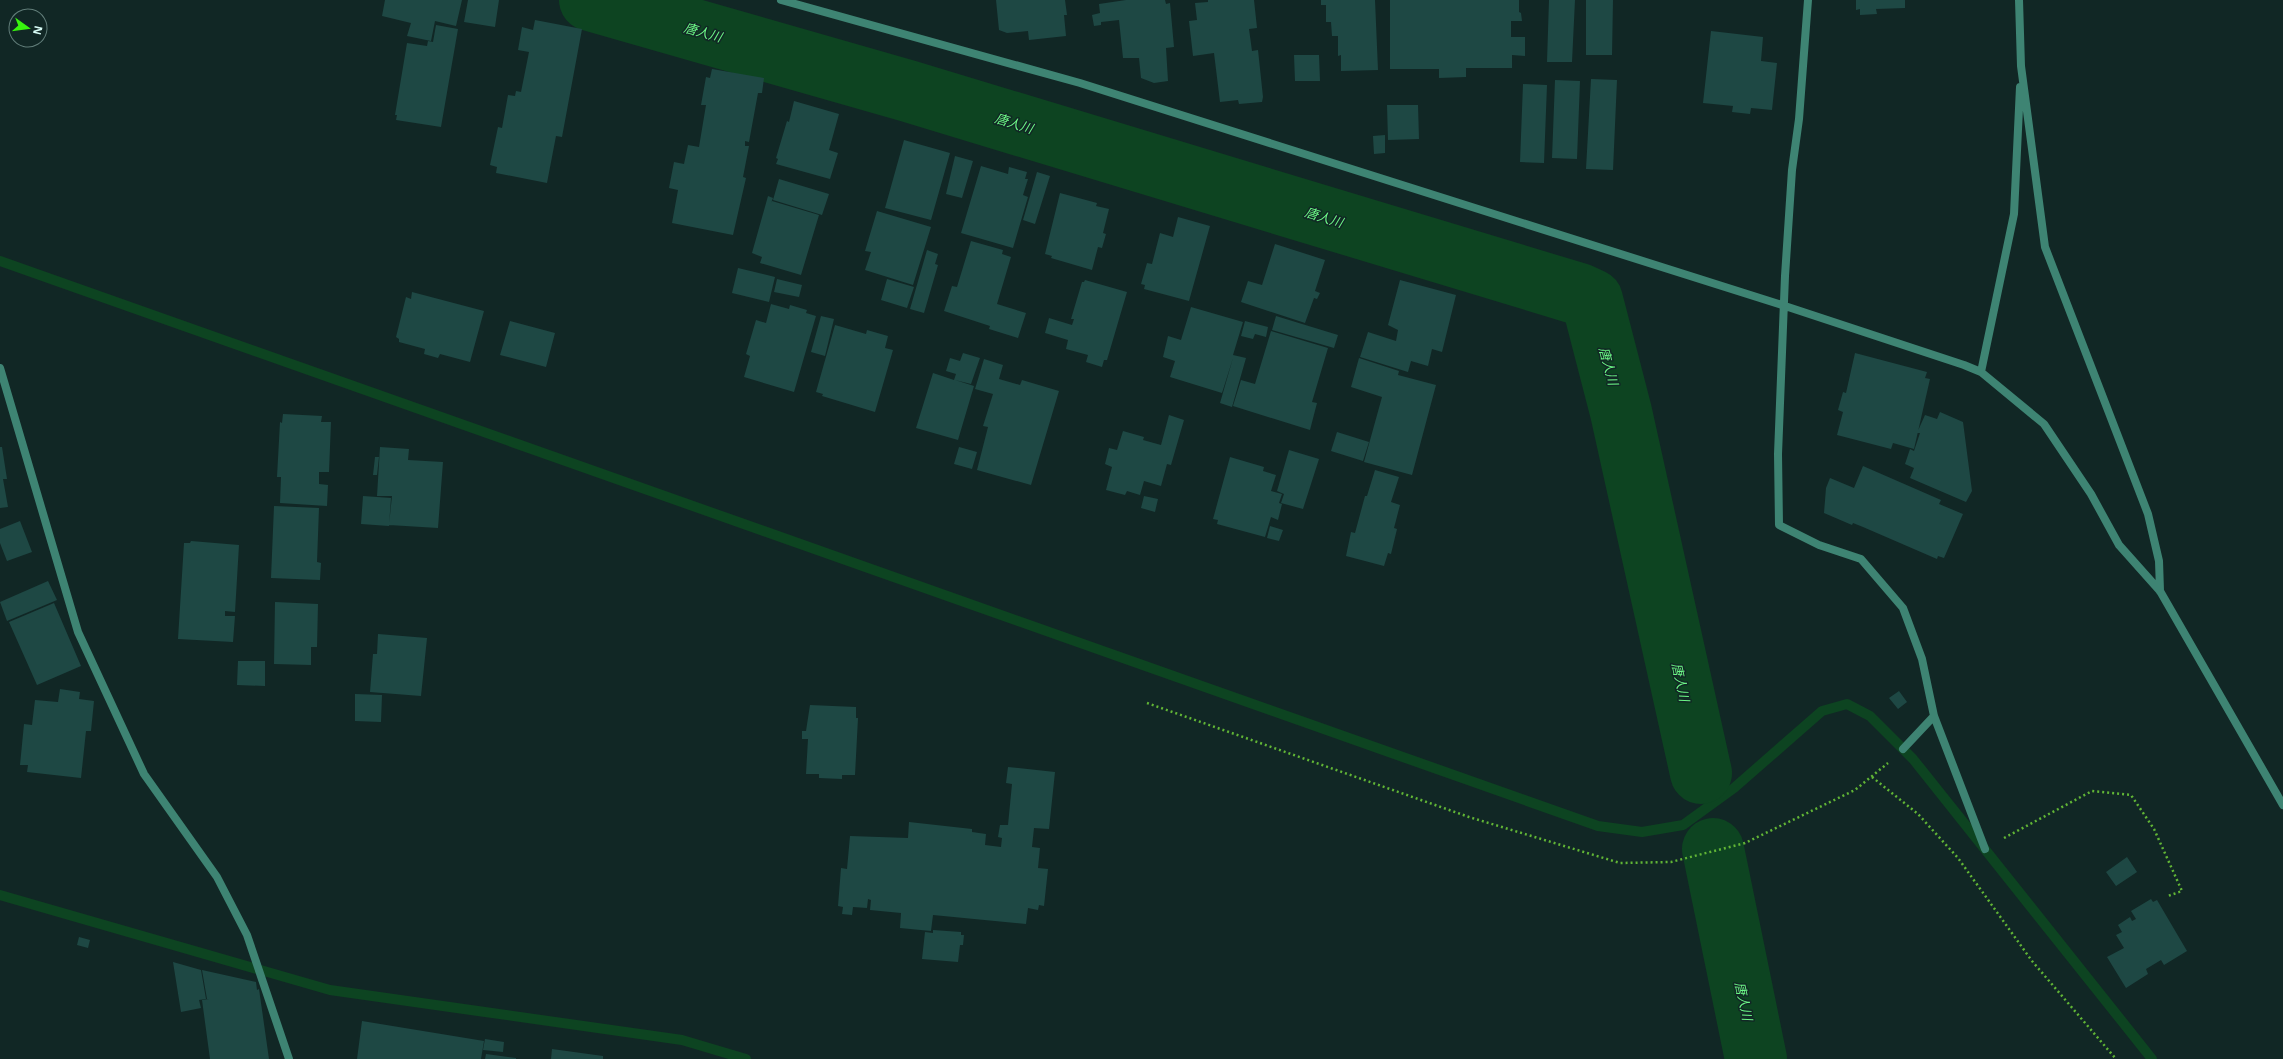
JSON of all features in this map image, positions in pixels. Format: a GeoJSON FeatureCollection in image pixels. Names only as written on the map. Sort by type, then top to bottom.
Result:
{"type":"FeatureCollection","features":[{"type":"Feature","properties":{"kind":"street"},"geometry":{"type":"LineString","coordinates":[[781,0],[1080,83],[1785,306],[1964,364],[1981,372],[2044,424],[2091,494],[2118,545],[2160,591],[2283,805]]}},
{"type":"Feature","properties":{"kind":"street"},"geometry":{"type":"LineString","coordinates":[[1808,0],[1799,119],[1792,170],[1778,454],[1779,525],[1819,545],[1861,559],[1902,608],[1922,659],[1934,716],[1984,849]]}},
{"type":"Feature","properties":{"kind":"street"},"geometry":{"type":"LineString","coordinates":[[1981,372],[2014,214],[2021,66],[2019,0]]}},
{"type":"Feature","properties":{"kind":"street"},"geometry":{"type":"LineString","coordinates":[[2021,66],[2046,247],[2148,514],[2159,561],[2160,591]]}},
{"type":"Feature","properties":{"kind":"street"},"geometry":{"type":"LineString","coordinates":[[0,368],[78,632],[144,774],[217,877],[247,935],[289,1059]]}},
{"type":"Feature","properties":{"kind":"street"},"geometry":{"type":"LineString","coordinates":[[1903,749],[1934,716]]}},
{"type":"Feature","properties":{"kind":"path"},"geometry":{"type":"LineString","coordinates":[[1147,703],[1469,817],[1620,863],[1672,862],[1745,843],[1855,790],[1903,749]]}},
{"type":"Feature","properties":{"kind":"path"},"geometry":{"type":"LineString","coordinates":[[1872,777],[1918,814],[1958,858],[2032,961],[2116,1059]]}},
{"type":"Feature","properties":{"kind":"path"},"geometry":{"type":"LineString","coordinates":[[1958,858],[1984,849],[2092,791],[2131,795],[2154,829],[2182,891],[2168,896]]}},
{"type":"Feature","properties":{"kind":"building"},"geometry":{"type":"Polygon","coordinates":[[[385,0],[462,0],[456,26],[435,21],[431,41],[407,36],[411,23],[382,16],[385,0]]]}},
{"type":"Feature","properties":{"kind":"building"},"geometry":{"type":"Polygon","coordinates":[[[468,0],[499,0],[495,27],[464,22],[468,0]]]}},
{"type":"Feature","properties":{"kind":"building"},"geometry":{"type":"Polygon","coordinates":[[[996,0],[1065,0],[1067,15],[1064,15],[1066,36],[1029,40],[1028,31],[1007,33],[999,30],[996,0]]]}},
{"type":"Feature","properties":{"kind":"building"},"geometry":{"type":"Polygon","coordinates":[[[1126,0],[1165,0],[1166,4],[1170,3],[1174,47],[1166,48],[1168,81],[1154,83],[1141,78],[1139,58],[1123,58],[1119,20],[1101,22],[1101,25],[1094,26],[1092,15],[1100,13],[1099,4],[1126,0]]]}},
{"type":"Feature","properties":{"kind":"building"},"geometry":{"type":"Polygon","coordinates":[[[1208,0],[1254,0],[1257,28],[1249,29],[1252,51],[1258,50],[1263,97],[1262,102],[1239,104],[1238,100],[1220,102],[1214,53],[1193,56],[1189,21],[1197,20],[1195,3],[1208,2],[1208,0]]]}},
{"type":"Feature","properties":{"kind":"building"},"geometry":{"type":"Polygon","coordinates":[[[1321,0],[1375,0],[1378,70],[1341,71],[1341,55],[1338,56],[1338,36],[1332,36],[1331,22],[1326,22],[1326,5],[1321,5],[1321,0]]]}},
{"type":"Feature","properties":{"kind":"building"},"geometry":{"type":"Polygon","coordinates":[[[1390,0],[1519,0],[1519,12],[1521,13],[1522,21],[1511,21],[1511,37],[1525,37],[1525,56],[1512,55],[1512,68],[1466,68],[1466,77],[1439,78],[1439,69],[1390,69],[1390,0]]]}},
{"type":"Feature","properties":{"kind":"building"},"geometry":{"type":"Polygon","coordinates":[[[1549,0],[1575,0],[1572,62],[1547,62],[1549,0]]]}},
{"type":"Feature","properties":{"kind":"building"},"geometry":{"type":"Polygon","coordinates":[[[1586,0],[1613,0],[1612,55],[1586,55],[1586,0]]]}},
{"type":"Feature","properties":{"kind":"building"},"geometry":{"type":"Polygon","coordinates":[[[1856,0],[1905,0],[1905,8],[1876,9],[1877,14],[1860,15],[1860,9],[1856,10],[1856,0]]]}},
{"type":"Feature","properties":{"kind":"building"},"geometry":{"type":"Polygon","coordinates":[[[535,20],[582,29],[562,137],[556,136],[547,183],[496,173],[497,167],[490,165],[498,127],[502,128],[508,95],[515,96],[516,91],[521,92],[529,52],[518,50],[522,27],[533,30],[535,20]]]}},
{"type":"Feature","properties":{"kind":"building"},"geometry":{"type":"Polygon","coordinates":[[[436,25],[458,29],[441,127],[396,120],[397,115],[395,115],[407,43],[427,46],[428,41],[433,42],[436,25]]]}},
{"type":"Feature","properties":{"kind":"building"},"geometry":{"type":"Polygon","coordinates":[[[1711,31],[1763,37],[1761,61],[1777,63],[1772,110],[1751,108],[1750,114],[1732,112],[1733,106],[1703,103],[1711,31]]]}},
{"type":"Feature","properties":{"kind":"building"},"geometry":{"type":"Polygon","coordinates":[[[1294,55],[1319,55],[1320,81],[1295,81],[1294,55]]]}},
{"type":"Feature","properties":{"kind":"building"},"geometry":{"type":"Polygon","coordinates":[[[712,69],[764,78],[762,93],[758,93],[749,142],[745,141],[745,146],[749,146],[743,177],[746,178],[733,235],[672,223],[678,190],[669,188],[674,162],[684,164],[688,145],[699,147],[706,105],[701,105],[706,77],[710,78],[712,69]]]}},
{"type":"Feature","properties":{"kind":"building"},"geometry":{"type":"Polygon","coordinates":[[[1591,79],[1617,80],[1613,170],[1586,169],[1591,79]]]}},
{"type":"Feature","properties":{"kind":"building"},"geometry":{"type":"Polygon","coordinates":[[[1555,80],[1580,81],[1577,159],[1552,158],[1555,80]]]}},
{"type":"Feature","properties":{"kind":"building"},"geometry":{"type":"Polygon","coordinates":[[[1523,84],[1547,85],[1544,163],[1520,162],[1523,84]]]}},
{"type":"Feature","properties":{"kind":"building"},"geometry":{"type":"Polygon","coordinates":[[[794,101],[839,114],[829,150],[838,153],[830,179],[776,164],[778,159],[776,158],[787,121],[789,122],[794,101]]]}},
{"type":"Feature","properties":{"kind":"building"},"geometry":{"type":"Polygon","coordinates":[[[1387,105],[1418,105],[1419,139],[1388,140],[1387,105]]]}},
{"type":"Feature","properties":{"kind":"building"},"geometry":{"type":"Polygon","coordinates":[[[1385,135],[1385,153],[1374,154],[1373,136],[1385,135]]]}},
{"type":"Feature","properties":{"kind":"building"},"geometry":{"type":"Polygon","coordinates":[[[904,140],[950,153],[931,220],[885,208],[904,140]]]}},
{"type":"Feature","properties":{"kind":"building"},"geometry":{"type":"Polygon","coordinates":[[[955,156],[973,161],[962,198],[946,194],[955,156]]]}},
{"type":"Feature","properties":{"kind":"building"},"geometry":{"type":"Polygon","coordinates":[[[981,166],[1008,174],[1009,167],[1027,172],[1025,179],[1028,179],[1023,195],[1028,197],[1013,248],[961,233],[981,166]]]}},
{"type":"Feature","properties":{"kind":"building"},"geometry":{"type":"Polygon","coordinates":[[[1037,172],[1050,176],[1035,224],[1023,220],[1037,172]]]}},
{"type":"Feature","properties":{"kind":"building"},"geometry":{"type":"Polygon","coordinates":[[[779,179],[829,194],[822,215],[773,200],[779,179]]]}},
{"type":"Feature","properties":{"kind":"building"},"geometry":{"type":"Polygon","coordinates":[[[1060,193],[1097,203],[1096,206],[1109,209],[1103,233],[1106,234],[1102,248],[1098,247],[1092,270],[1051,258],[1052,256],[1045,254],[1060,193]]]}},
{"type":"Feature","properties":{"kind":"building"},"geometry":{"type":"Polygon","coordinates":[[[768,196],[773,198],[771,203],[772,201],[819,215],[801,275],[760,263],[762,257],[752,253],[768,196]]]}},
{"type":"Feature","properties":{"kind":"building"},"geometry":{"type":"Polygon","coordinates":[[[877,211],[931,227],[913,285],[865,270],[871,252],[865,251],[877,211]]]}},
{"type":"Feature","properties":{"kind":"building"},"geometry":{"type":"Polygon","coordinates":[[[1178,217],[1210,226],[1189,301],[1144,289],[1145,285],[1141,284],[1147,263],[1152,264],[1160,233],[1173,237],[1178,217]]]}},
{"type":"Feature","properties":{"kind":"building"},"geometry":{"type":"Polygon","coordinates":[[[971,241],[1003,250],[1002,254],[1011,257],[997,304],[1026,313],[1018,338],[989,329],[990,326],[944,311],[952,286],[957,287],[971,241]]]}},
{"type":"Feature","properties":{"kind":"building"},"geometry":{"type":"Polygon","coordinates":[[[1275,244],[1325,260],[1315,291],[1320,293],[1317,299],[1314,298],[1305,323],[1241,302],[1248,281],[1262,285],[1275,244]]]}},
{"type":"Feature","properties":{"kind":"building"},"geometry":{"type":"Polygon","coordinates":[[[927,250],[938,254],[935,264],[938,265],[924,313],[910,309],[927,250]]]}},
{"type":"Feature","properties":{"kind":"building"},"geometry":{"type":"Polygon","coordinates":[[[738,268],[775,277],[769,302],[732,293],[738,268]]]}},
{"type":"Feature","properties":{"kind":"building"},"geometry":{"type":"Polygon","coordinates":[[[777,279],[802,285],[799,297],[774,292],[777,279]]]}},
{"type":"Feature","properties":{"kind":"building"},"geometry":{"type":"Polygon","coordinates":[[[887,279],[914,287],[907,308],[881,300],[887,279]]]}},
{"type":"Feature","properties":{"kind":"building"},"geometry":{"type":"Polygon","coordinates":[[[1085,280],[1127,292],[1107,360],[1104,360],[1102,367],[1086,362],[1088,355],[1066,349],[1068,340],[1045,333],[1049,318],[1072,325],[1074,319],[1071,319],[1082,282],[1085,280]]]}},
{"type":"Feature","properties":{"kind":"building"},"geometry":{"type":"Polygon","coordinates":[[[1400,280],[1456,295],[1442,352],[1432,349],[1428,366],[1411,361],[1408,372],[1360,357],[1368,332],[1396,341],[1398,330],[1388,325],[1400,280]]]}},
{"type":"Feature","properties":{"kind":"building"},"geometry":{"type":"Polygon","coordinates":[[[412,292],[484,311],[470,362],[440,354],[438,358],[424,354],[425,349],[399,342],[399,339],[396,337],[406,297],[411,299],[412,292]]]}},
{"type":"Feature","properties":{"kind":"building"},"geometry":{"type":"Polygon","coordinates":[[[771,304],[789,309],[790,305],[807,310],[806,313],[816,316],[794,392],[744,377],[750,356],[746,354],[756,320],[766,323],[771,304]]]}},
{"type":"Feature","properties":{"kind":"building"},"geometry":{"type":"Polygon","coordinates":[[[1191,307],[1243,322],[1233,355],[1246,358],[1232,407],[1220,403],[1233,358],[1222,393],[1170,377],[1175,361],[1163,357],[1168,336],[1181,340],[1191,307]]]}},
{"type":"Feature","properties":{"kind":"building"},"geometry":{"type":"Polygon","coordinates":[[[821,316],[834,319],[825,356],[811,352],[821,316]]]}},
{"type":"Feature","properties":{"kind":"building"},"geometry":{"type":"Polygon","coordinates":[[[1276,316],[1338,335],[1334,348],[1272,330],[1276,316]]]}},
{"type":"Feature","properties":{"kind":"building"},"geometry":{"type":"Polygon","coordinates":[[[510,321],[555,333],[546,367],[500,355],[510,321]]]}},
{"type":"Feature","properties":{"kind":"building"},"geometry":{"type":"Polygon","coordinates":[[[1245,321],[1268,327],[1266,337],[1255,334],[1253,339],[1241,336],[1245,321]]]}},
{"type":"Feature","properties":{"kind":"building"},"geometry":{"type":"Polygon","coordinates":[[[835,325],[866,334],[867,330],[888,336],[885,348],[893,350],[875,412],[822,396],[823,394],[816,392],[835,325]]]}},
{"type":"Feature","properties":{"kind":"building"},"geometry":{"type":"Polygon","coordinates":[[[1271,331],[1328,348],[1312,402],[1317,403],[1310,430],[1233,406],[1241,380],[1255,384],[1271,331]]]}},
{"type":"Feature","properties":{"kind":"building"},"geometry":{"type":"Polygon","coordinates":[[[963,353],[980,358],[971,384],[955,380],[974,386],[958,440],[916,428],[933,373],[954,380],[956,374],[946,371],[950,358],[960,361],[963,353]]]}},
{"type":"Feature","properties":{"kind":"building"},"geometry":{"type":"Polygon","coordinates":[[[1855,353],[1927,372],[1925,378],[1930,379],[1914,449],[1893,443],[1891,449],[1837,435],[1843,412],[1838,410],[1843,392],[1846,393],[1855,353]]]}},
{"type":"Feature","properties":{"kind":"building"},"geometry":{"type":"Polygon","coordinates":[[[1359,358],[1399,371],[1398,375],[1436,385],[1412,475],[1364,462],[1382,397],[1351,387],[1359,358]]]}},
{"type":"Feature","properties":{"kind":"building"},"geometry":{"type":"Polygon","coordinates":[[[984,359],[1003,365],[999,379],[1020,385],[1022,380],[1059,391],[1031,485],[977,470],[988,427],[983,426],[993,394],[975,389],[984,359]]]}},
{"type":"Feature","properties":{"kind":"building"},"geometry":{"type":"Polygon","coordinates":[[[1940,412],[1963,422],[1972,491],[1966,502],[1910,478],[1914,468],[1905,464],[1910,449],[1914,451],[1920,433],[1917,433],[1925,415],[1937,419],[1940,412]]]}},
{"type":"Feature","properties":{"kind":"building"},"geometry":{"type":"Polygon","coordinates":[[[283,414],[322,416],[321,422],[331,422],[329,472],[319,472],[319,484],[328,485],[327,506],[280,503],[281,477],[277,477],[280,422],[282,423],[283,414]]]}},
{"type":"Feature","properties":{"kind":"building"},"geometry":{"type":"Polygon","coordinates":[[[1169,415],[1184,420],[1171,465],[1167,464],[1161,486],[1144,481],[1140,495],[1127,491],[1125,495],[1106,490],[1112,467],[1105,464],[1109,448],[1117,450],[1123,431],[1144,437],[1143,440],[1161,445],[1169,415]]]}},
{"type":"Feature","properties":{"kind":"building"},"geometry":{"type":"Polygon","coordinates":[[[1337,432],[1369,442],[1363,461],[1331,451],[1337,432]]]}},
{"type":"Feature","properties":{"kind":"building"},"geometry":{"type":"Polygon","coordinates":[[[0,447],[2,447],[7,479],[3,479],[8,507],[0,508],[0,447]]]}},
{"type":"Feature","properties":{"kind":"building"},"geometry":{"type":"Polygon","coordinates":[[[380,447],[409,449],[408,460],[443,462],[438,528],[389,525],[392,496],[377,496],[380,447]]]}},
{"type":"Feature","properties":{"kind":"building"},"geometry":{"type":"Polygon","coordinates":[[[959,447],[977,452],[972,469],[954,464],[959,447]]]}},
{"type":"Feature","properties":{"kind":"building"},"geometry":{"type":"Polygon","coordinates":[[[1289,450],[1319,459],[1303,509],[1281,503],[1284,494],[1277,491],[1289,450]]]}},
{"type":"Feature","properties":{"kind":"building"},"geometry":{"type":"Polygon","coordinates":[[[375,457],[379,457],[377,475],[373,475],[375,457]]]}},
{"type":"Feature","properties":{"kind":"building"},"geometry":{"type":"Polygon","coordinates":[[[1230,457],[1264,467],[1263,471],[1276,475],[1271,491],[1282,494],[1279,503],[1282,504],[1278,520],[1271,517],[1265,537],[1217,524],[1218,520],[1213,519],[1230,457]]]}},
{"type":"Feature","properties":{"kind":"building"},"geometry":{"type":"Polygon","coordinates":[[[1863,466],[1941,500],[1939,504],[1963,514],[1944,558],[1938,556],[1937,559],[1863,527],[1853,523],[1852,525],[1824,513],[1826,488],[1830,478],[1854,488],[1863,466]]]}},
{"type":"Feature","properties":{"kind":"building"},"geometry":{"type":"Polygon","coordinates":[[[1375,470],[1399,477],[1391,502],[1400,505],[1394,528],[1397,529],[1391,554],[1388,553],[1384,566],[1346,556],[1351,532],[1355,533],[1365,496],[1367,496],[1375,470]]]}},
{"type":"Feature","properties":{"kind":"building"},"geometry":{"type":"Polygon","coordinates":[[[363,496],[391,498],[389,526],[361,524],[363,496]]]}},
{"type":"Feature","properties":{"kind":"building"},"geometry":{"type":"Polygon","coordinates":[[[1144,496],[1158,499],[1155,512],[1141,508],[1144,496]]]}},
{"type":"Feature","properties":{"kind":"building"},"geometry":{"type":"Polygon","coordinates":[[[274,506],[319,508],[317,562],[321,563],[320,580],[271,578],[274,506]]]}},
{"type":"Feature","properties":{"kind":"building"},"geometry":{"type":"Polygon","coordinates":[[[20,521],[32,552],[7,561],[0,543],[0,529],[20,521]]]}},
{"type":"Feature","properties":{"kind":"building"},"geometry":{"type":"Polygon","coordinates":[[[1270,526],[1283,530],[1279,541],[1267,538],[1270,526]]]}},
{"type":"Feature","properties":{"kind":"building"},"geometry":{"type":"Polygon","coordinates":[[[191,541],[239,545],[235,612],[225,611],[225,616],[235,616],[233,642],[178,639],[184,543],[190,543],[191,541]]]}},
{"type":"Feature","properties":{"kind":"building"},"geometry":{"type":"Polygon","coordinates":[[[48,581],[57,600],[7,621],[0,602],[48,581]]]}},
{"type":"Feature","properties":{"kind":"building"},"geometry":{"type":"Polygon","coordinates":[[[275,602],[318,604],[317,647],[311,647],[311,665],[274,664],[275,602]]]}},
{"type":"Feature","properties":{"kind":"building"},"geometry":{"type":"Polygon","coordinates":[[[54,603],[81,666],[37,685],[9,622],[54,603]]]}},
{"type":"Feature","properties":{"kind":"building"},"geometry":{"type":"Polygon","coordinates":[[[378,634],[427,638],[421,696],[370,692],[373,654],[377,654],[378,634]]]}},
{"type":"Feature","properties":{"kind":"building"},"geometry":{"type":"Polygon","coordinates":[[[238,661],[265,661],[265,686],[237,685],[238,661]]]}},
{"type":"Feature","properties":{"kind":"building"},"geometry":{"type":"Polygon","coordinates":[[[60,689],[80,692],[79,699],[94,701],[91,731],[86,731],[81,778],[27,772],[28,765],[20,765],[24,724],[32,725],[35,700],[58,702],[60,689]]]}},
{"type":"Feature","properties":{"kind":"building"},"geometry":{"type":"Polygon","coordinates":[[[1899,691],[1907,702],[1898,709],[1889,698],[1899,691]]]}},
{"type":"Feature","properties":{"kind":"building"},"geometry":{"type":"Polygon","coordinates":[[[355,694],[382,695],[381,722],[355,721],[355,694]]]}},
{"type":"Feature","properties":{"kind":"building"},"geometry":{"type":"Polygon","coordinates":[[[810,705],[856,707],[856,718],[858,718],[855,775],[842,775],[842,779],[819,778],[819,774],[806,774],[808,739],[802,739],[802,731],[806,731],[810,705]]]}},
{"type":"Feature","properties":{"kind":"building"},"geometry":{"type":"Polygon","coordinates":[[[1008,767],[1055,772],[1049,829],[1034,828],[1032,847],[1040,848],[1038,868],[1048,869],[1044,906],[1039,905],[1038,910],[1028,908],[1026,924],[933,915],[931,931],[900,928],[901,913],[870,910],[871,900],[868,899],[867,908],[853,907],[852,915],[842,914],[843,907],[838,906],[841,868],[847,869],[850,836],[908,838],[909,822],[972,829],[972,832],[986,834],[985,845],[1001,847],[1002,838],[998,837],[1000,825],[1008,825],[1012,784],[1006,783],[1008,767]]]}},
{"type":"Feature","properties":{"kind":"building"},"geometry":{"type":"Polygon","coordinates":[[[2127,857],[2137,872],[2116,886],[2106,872],[2127,857]]]}},
{"type":"Feature","properties":{"kind":"building"},"geometry":{"type":"Polygon","coordinates":[[[2151,899],[2153,902],[2157,900],[2187,951],[2164,965],[2161,960],[2146,969],[2148,974],[2126,988],[2107,957],[2124,948],[2116,935],[2122,932],[2118,925],[2130,917],[2132,921],[2136,919],[2131,911],[2151,899]]]}},
{"type":"Feature","properties":{"kind":"building"},"geometry":{"type":"Polygon","coordinates":[[[933,930],[961,932],[961,935],[964,935],[963,945],[960,945],[958,962],[922,959],[925,932],[933,933],[933,930]]]}},
{"type":"Feature","properties":{"kind":"building"},"geometry":{"type":"Polygon","coordinates":[[[79,937],[90,940],[88,948],[77,945],[79,937]]]}},
{"type":"Feature","properties":{"kind":"building"},"geometry":{"type":"Polygon","coordinates":[[[173,962],[201,970],[206,999],[199,1000],[201,1008],[181,1012],[173,962]]]}},
{"type":"Feature","properties":{"kind":"building"},"geometry":{"type":"Polygon","coordinates":[[[202,970],[256,982],[257,990],[259,989],[269,1059],[210,1059],[202,1000],[209,999],[207,999],[202,970]]]}},
{"type":"Feature","properties":{"kind":"building"},"geometry":{"type":"Polygon","coordinates":[[[362,1021],[484,1041],[481,1059],[357,1059],[362,1021]]]}},
{"type":"Feature","properties":{"kind":"building"},"geometry":{"type":"Polygon","coordinates":[[[485,1039],[504,1042],[503,1052],[483,1050],[485,1039]]]}},
{"type":"Feature","properties":{"kind":"building"},"geometry":{"type":"Polygon","coordinates":[[[552,1049],[603,1056],[603,1059],[551,1059],[552,1049]]]}},
{"type":"Feature","properties":{"kind":"building"},"geometry":{"type":"Polygon","coordinates":[[[486,1054],[516,1058],[516,1059],[485,1059],[486,1054]]]}},
{"type":"Feature","properties":{"kind":"waterway","name":"唐人川"},"geometry":{"type":"LineString","coordinates":[[590,0],[908,91],[1579,294],[1592,300],[1621,412],[1701,773]]}},
{"type":"Feature","properties":{"kind":"waterway"},"geometry":{"type":"LineString","coordinates":[[0,261],[1598,826],[1642,832],[1683,825],[1734,788],[1822,711],[1847,704],[1870,716],[1913,759],[2152,1059]]}},
{"type":"Feature","properties":{"kind":"waterway","name":"唐人川"},"geometry":{"type":"LineString","coordinates":[[1713,849],[1756,1059]]}},
{"type":"Feature","properties":{"kind":"waterway"},"geometry":{"type":"LineString","coordinates":[[0,895],[330,990],[682,1040],[746,1059]]}}]}
